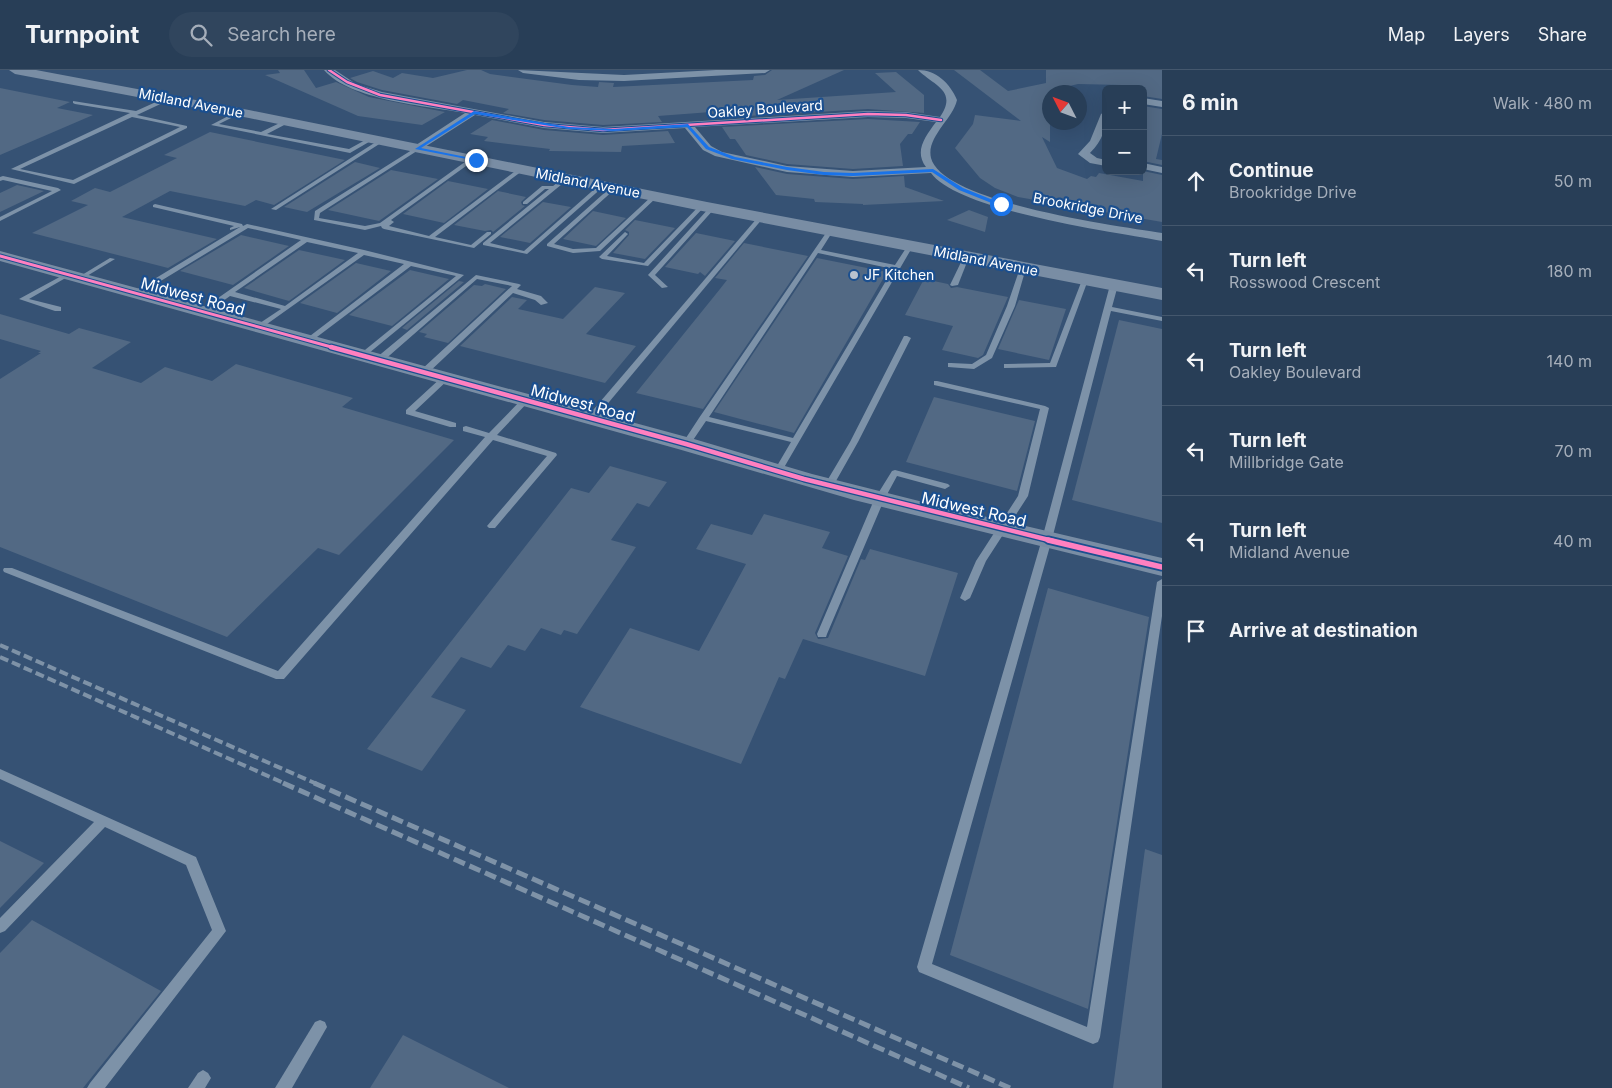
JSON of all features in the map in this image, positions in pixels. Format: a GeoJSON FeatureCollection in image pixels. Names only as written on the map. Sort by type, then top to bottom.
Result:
{"type":"FeatureCollection","features":[{"type":"Feature","properties":{"kind":"main road","name":"Midland Avenue"},"geometry":{"type":"LineString","coordinates":[[15,70],[240,112],[473,160],[520,170],[559,184],[607,187],[1162,294]]}},
{"type":"Feature","properties":{"kind":"main road","name":"Midwest Road"},"geometry":{"type":"LineString","coordinates":[[0,256],[308,341],[377,353],[424,372],[686,444],[742,462],[879,500],[1162,567]]}},
{"type":"Feature","properties":{"kind":"street","name":"Oakley Boulevard"},"geometry":{"type":"LineString","coordinates":[[329,70],[339,79],[360,89],[474,112],[569,128],[613,130],[868,114],[906,115],[941,120]]}},
{"type":"Feature","properties":{"kind":"street"},"geometry":{"type":"LineString","coordinates":[[523,70],[579,77],[624,78],[765,70]]}},
{"type":"Feature","properties":{"kind":"street"},"geometry":{"type":"LineString","coordinates":[[922,70],[945,87],[951,95],[952,103],[951,108],[941,120],[925,149],[927,161],[933,170]]}},
{"type":"Feature","properties":{"kind":"street"},"geometry":{"type":"LineString","coordinates":[[1147,102],[1162,104]]}},
{"type":"Feature","properties":{"kind":"street"},"geometry":{"type":"LineString","coordinates":[[417,149],[474,112]]}},
{"type":"Feature","properties":{"kind":"street"},"geometry":{"type":"LineString","coordinates":[[1102,124],[1095,142],[1083,154],[1102,162]]}},
{"type":"Feature","properties":{"kind":"street"},"geometry":{"type":"LineString","coordinates":[[688,125],[707,148],[719,154],[787,169],[853,174],[933,170]]}},
{"type":"Feature","properties":{"kind":"street"},"geometry":{"type":"LineString","coordinates":[[1147,167],[1162,170]]}},
{"type":"Feature","properties":{"kind":"street","name":"Brookridge Drive"},"geometry":{"type":"LineString","coordinates":[[933,170],[961,189],[1008,207],[1162,237]]}},
{"type":"Feature","properties":{"kind":"lane"},"geometry":{"type":"LineString","coordinates":[[74,182],[14,169],[167,99]]}},
{"type":"Feature","properties":{"kind":"lane"},"geometry":{"type":"LineString","coordinates":[[0,219],[185,127],[75,102]]}},
{"type":"Feature","properties":{"kind":"lane"},"geometry":{"type":"LineString","coordinates":[[240,112],[214,125],[350,151],[376,140]]}},
{"type":"Feature","properties":{"kind":"lane"},"geometry":{"type":"LineString","coordinates":[[262,134],[286,122]]}},
{"type":"Feature","properties":{"kind":"lane"},"geometry":{"type":"LineString","coordinates":[[274,209],[376,140]]}},
{"type":"Feature","properties":{"kind":"lane"},"geometry":{"type":"LineString","coordinates":[[417,149],[317,212],[316,219],[365,228],[382,224],[473,160]]}},
{"type":"Feature","properties":{"kind":"lane"},"geometry":{"type":"LineString","coordinates":[[473,160],[384,227],[472,247],[544,187],[559,184]]}},
{"type":"Feature","properties":{"kind":"lane"},"geometry":{"type":"LineString","coordinates":[[430,238],[520,170]]}},
{"type":"Feature","properties":{"kind":"lane"},"geometry":{"type":"LineString","coordinates":[[0,179],[3,178],[58,190]]}},
{"type":"Feature","properties":{"kind":"lane"},"geometry":{"type":"LineString","coordinates":[[559,184],[485,244],[525,253],[607,187]]}},
{"type":"Feature","properties":{"kind":"lane"},"geometry":{"type":"LineString","coordinates":[[607,187],[550,245],[573,251],[598,250],[658,198]]}},
{"type":"Feature","properties":{"kind":"lane"},"geometry":{"type":"LineString","coordinates":[[658,198],[602,256],[646,265],[707,207]]}},
{"type":"Feature","properties":{"kind":"lane"},"geometry":{"type":"LineString","coordinates":[[155,206],[240,224],[160,276]]}},
{"type":"Feature","properties":{"kind":"lane"},"geometry":{"type":"LineString","coordinates":[[664,287],[651,275],[707,207]]}},
{"type":"Feature","properties":{"kind":"lane"},"geometry":{"type":"LineString","coordinates":[[591,418],[760,218]]}},
{"type":"Feature","properties":{"kind":"lane"},"geometry":{"type":"LineString","coordinates":[[132,292],[247,226],[461,275],[377,353]]}},
{"type":"Feature","properties":{"kind":"lane"},"geometry":{"type":"LineString","coordinates":[[686,444],[830,231]]}},
{"type":"Feature","properties":{"kind":"lane"},"geometry":{"type":"LineString","coordinates":[[202,312],[307,239]]}},
{"type":"Feature","properties":{"kind":"lane"},"geometry":{"type":"LineString","coordinates":[[778,471],[910,246]]}},
{"type":"Feature","properties":{"kind":"lane"},"geometry":{"type":"LineString","coordinates":[[816,251],[898,268]]}},
{"type":"Feature","properties":{"kind":"lane"},"geometry":{"type":"LineString","coordinates":[[260,327],[364,252]]}},
{"type":"Feature","properties":{"kind":"lane"},"geometry":{"type":"LineString","coordinates":[[954,285],[966,257]]}},
{"type":"Feature","properties":{"kind":"lane"},"geometry":{"type":"LineString","coordinates":[[58,309],[23,299],[112,260]]}},
{"type":"Feature","properties":{"kind":"lane"},"geometry":{"type":"LineString","coordinates":[[308,341],[410,263]]}},
{"type":"Feature","properties":{"kind":"lane"},"geometry":{"type":"LineString","coordinates":[[951,365],[974,367],[989,356],[1011,306],[1023,268]]}},
{"type":"Feature","properties":{"kind":"lane"},"geometry":{"type":"LineString","coordinates":[[377,353],[476,276],[517,285],[424,372]]}},
{"type":"Feature","properties":{"kind":"lane"},"geometry":{"type":"LineString","coordinates":[[1007,366],[1053,365],[1085,280]]}},
{"type":"Feature","properties":{"kind":"lane"},"geometry":{"type":"LineString","coordinates":[[1114,285],[1047,539],[924,967],[1093,1037],[1162,582]]}},
{"type":"Feature","properties":{"kind":"lane"},"geometry":{"type":"LineString","coordinates":[[512,290],[538,298],[544,303]]}},
{"type":"Feature","properties":{"kind":"lane"},"geometry":{"type":"LineString","coordinates":[[229,293],[286,308]]}},
{"type":"Feature","properties":{"kind":"lane"},"geometry":{"type":"LineString","coordinates":[[1108,308],[1162,319]]}},
{"type":"Feature","properties":{"kind":"lane"},"geometry":{"type":"LineString","coordinates":[[829,486],[854,442],[907,338]]}},
{"type":"Feature","properties":{"kind":"lane"},"geometry":{"type":"LineString","coordinates":[[446,378],[410,412],[453,425]]}},
{"type":"Feature","properties":{"kind":"lane"},"geometry":{"type":"LineString","coordinates":[[937,383],[1045,408],[1023,496],[981,562],[965,598]]}},
{"type":"Feature","properties":{"kind":"lane"},"geometry":{"type":"LineString","coordinates":[[8,570],[280,676],[526,400]]}},
{"type":"Feature","properties":{"kind":"lane"},"geometry":{"type":"LineString","coordinates":[[703,418],[797,441]]}},
{"type":"Feature","properties":{"kind":"lane"},"geometry":{"type":"LineString","coordinates":[[466,429],[553,455],[492,526]]}},
{"type":"Feature","properties":{"kind":"lane"},"geometry":{"type":"LineString","coordinates":[[822,634],[879,500],[894,473],[945,486]]}},
{"type":"Feature","properties":{"kind":"lane"},"geometry":{"type":"LineString","coordinates":[[0,774],[190,861],[219,931],[95,1088]]}},
{"type":"Feature","properties":{"kind":"lane"},"geometry":{"type":"LineString","coordinates":[[0,927],[103,821]]}},
{"type":"Feature","properties":{"kind":"lane"},"geometry":{"type":"LineString","coordinates":[[283,1088],[320,1027]]}},
{"type":"Feature","properties":{"kind":"building"},"geometry":{"type":"Polygon","coordinates":[[[278,70],[304,70],[316,88],[336,82],[369,97],[445,112],[422,125],[358,116],[265,75],[280,73],[278,70]]]}},
{"type":"Feature","properties":{"kind":"building"},"geometry":{"type":"Polygon","coordinates":[[[467,70],[481,70],[490,74],[572,85],[598,87],[599,82],[614,83],[613,87],[753,80],[754,76],[765,75],[772,70],[844,70],[777,100],[896,92],[875,73],[896,72],[924,95],[924,113],[868,109],[715,118],[711,112],[658,116],[662,122],[603,125],[544,120],[503,113],[509,109],[463,100],[457,104],[382,90],[350,78],[373,71],[393,78],[402,73],[433,78],[467,70]]]}},
{"type":"Feature","properties":{"kind":"building"},"geometry":{"type":"Polygon","coordinates":[[[954,70],[980,70],[1008,91],[1046,83],[1046,70],[1162,70],[1162,99],[1147,97],[1147,85],[1042,85],[1042,130],[1050,130],[1050,142],[1042,137],[1057,168],[1087,179],[1091,176],[1096,177],[1099,173],[1143,181],[1143,175],[1147,175],[1147,172],[1162,175],[1162,222],[1018,197],[995,188],[980,178],[955,148],[973,124],[975,115],[1021,121],[954,70]]]}},
{"type":"Feature","properties":{"kind":"building"},"geometry":{"type":"Polygon","coordinates":[[[0,88],[70,102],[57,108],[93,115],[0,155],[0,88]]]}},
{"type":"Feature","properties":{"kind":"building"},"geometry":{"type":"Polygon","coordinates":[[[1147,107],[1162,109],[1162,134],[1156,159],[1162,160],[1162,165],[1147,162],[1147,107]]]}},
{"type":"Feature","properties":{"kind":"building"},"geometry":{"type":"Polygon","coordinates":[[[868,119],[920,122],[912,134],[908,134],[900,144],[903,166],[853,169],[787,164],[746,155],[735,139],[730,139],[722,127],[868,119]]]}},
{"type":"Feature","properties":{"kind":"building"},"geometry":{"type":"Polygon","coordinates":[[[492,120],[544,130],[603,135],[668,131],[675,143],[622,146],[621,152],[549,151],[550,149],[484,141],[488,137],[470,134],[492,120]]]}},
{"type":"Feature","properties":{"kind":"building"},"geometry":{"type":"Polygon","coordinates":[[[210,132],[345,160],[274,205],[256,200],[245,206],[170,191],[122,217],[217,239],[168,268],[32,233],[88,205],[71,201],[95,188],[110,192],[177,158],[164,155],[210,132]]]}},
{"type":"Feature","properties":{"kind":"building"},"geometry":{"type":"Polygon","coordinates":[[[355,162],[380,168],[307,212],[284,207],[355,162]]]}},
{"type":"Feature","properties":{"kind":"building"},"geometry":{"type":"Polygon","coordinates":[[[755,167],[787,174],[853,179],[904,176],[905,187],[944,201],[863,205],[815,202],[814,199],[776,195],[755,167]]]}},
{"type":"Feature","properties":{"kind":"building"},"geometry":{"type":"Polygon","coordinates":[[[391,170],[438,179],[379,221],[328,210],[391,170]]]}},
{"type":"Feature","properties":{"kind":"building"},"geometry":{"type":"Polygon","coordinates":[[[448,181],[488,189],[444,223],[403,214],[448,181]]]}},
{"type":"Feature","properties":{"kind":"building"},"geometry":{"type":"Polygon","coordinates":[[[17,185],[44,191],[0,212],[0,193],[17,185]]]}},
{"type":"Feature","properties":{"kind":"building"},"geometry":{"type":"Polygon","coordinates":[[[498,191],[526,197],[521,202],[525,206],[493,232],[491,230],[485,231],[454,225],[498,191]]]}},
{"type":"Feature","properties":{"kind":"building"},"geometry":{"type":"Polygon","coordinates":[[[543,202],[571,207],[530,243],[500,237],[543,202]]]}},
{"type":"Feature","properties":{"kind":"building"},"geometry":{"type":"Polygon","coordinates":[[[969,210],[988,217],[985,232],[947,220],[969,210]]]}},
{"type":"Feature","properties":{"kind":"building"},"geometry":{"type":"Polygon","coordinates":[[[593,211],[626,218],[596,246],[563,239],[593,211]]]}},
{"type":"Feature","properties":{"kind":"building"},"geometry":{"type":"Polygon","coordinates":[[[635,220],[675,228],[645,259],[613,253],[629,235],[629,232],[625,230],[635,220]]]}},
{"type":"Feature","properties":{"kind":"building"},"geometry":{"type":"Polygon","coordinates":[[[696,233],[735,241],[705,276],[700,272],[698,274],[665,267],[696,233]]]}},
{"type":"Feature","properties":{"kind":"building"},"geometry":{"type":"Polygon","coordinates":[[[241,235],[289,246],[233,285],[180,271],[241,235]]]}},
{"type":"Feature","properties":{"kind":"building"},"geometry":{"type":"Polygon","coordinates":[[[744,243],[808,256],[703,409],[636,393],[727,280],[715,278],[744,243]]]}},
{"type":"Feature","properties":{"kind":"building"},"geometry":{"type":"Polygon","coordinates":[[[299,250],[345,260],[289,301],[244,288],[299,250]]]}},
{"type":"Feature","properties":{"kind":"building"},"geometry":{"type":"Polygon","coordinates":[[[817,258],[887,272],[794,433],[714,412],[817,258]]]}},
{"type":"Feature","properties":{"kind":"building"},"geometry":{"type":"Polygon","coordinates":[[[356,263],[391,271],[337,313],[300,303],[356,263]]]}},
{"type":"Feature","properties":{"kind":"building"},"geometry":{"type":"Polygon","coordinates":[[[410,270],[449,279],[392,326],[349,315],[410,270]]]}},
{"type":"Feature","properties":{"kind":"building"},"geometry":{"type":"Polygon","coordinates":[[[924,279],[948,284],[951,288],[957,287],[1008,297],[983,355],[978,358],[942,350],[953,326],[905,315],[924,279]]]}},
{"type":"Feature","properties":{"kind":"building"},"geometry":{"type":"Polygon","coordinates":[[[459,281],[464,282],[407,330],[402,328],[459,281]]]}},
{"type":"Feature","properties":{"kind":"building"},"geometry":{"type":"Polygon","coordinates":[[[485,284],[506,289],[448,343],[424,337],[427,334],[419,332],[474,285],[482,286],[485,284]]]}},
{"type":"Feature","properties":{"kind":"building"},"geometry":{"type":"Polygon","coordinates":[[[595,287],[625,293],[586,334],[636,346],[605,383],[460,346],[512,297],[527,300],[518,309],[563,319],[595,287]]]}},
{"type":"Feature","properties":{"kind":"building"},"geometry":{"type":"Polygon","coordinates":[[[1019,300],[1066,309],[1049,360],[998,349],[1019,300]]]}},
{"type":"Feature","properties":{"kind":"building"},"geometry":{"type":"Polygon","coordinates":[[[0,314],[69,334],[79,328],[131,342],[92,368],[141,383],[165,367],[212,381],[236,364],[353,398],[342,407],[454,440],[339,555],[318,548],[227,637],[0,547],[0,379],[41,353],[38,353],[41,351],[0,339],[0,314]]]}},
{"type":"Feature","properties":{"kind":"building"},"geometry":{"type":"Polygon","coordinates":[[[1119,320],[1162,329],[1162,523],[1072,500],[1119,320]]]}},
{"type":"Feature","properties":{"kind":"building"},"geometry":{"type":"Polygon","coordinates":[[[934,397],[1035,421],[1017,491],[906,462],[934,397]]]}},
{"type":"Feature","properties":{"kind":"building"},"geometry":{"type":"Polygon","coordinates":[[[610,466],[667,482],[649,507],[637,503],[611,540],[636,547],[577,634],[564,630],[561,635],[541,628],[525,651],[508,645],[491,668],[461,657],[431,697],[466,710],[422,771],[367,749],[571,488],[589,493],[610,466]]]}},
{"type":"Feature","properties":{"kind":"building"},"geometry":{"type":"Polygon","coordinates":[[[764,514],[830,532],[822,548],[848,556],[815,633],[818,639],[828,638],[861,559],[865,560],[870,549],[958,573],[925,676],[803,639],[785,679],[779,677],[741,764],[580,707],[630,628],[699,651],[746,564],[696,549],[711,524],[752,535],[764,514]]]}},
{"type":"Feature","properties":{"kind":"building"},"geometry":{"type":"Polygon","coordinates":[[[1048,588],[1149,617],[1088,1009],[950,955],[1048,588]]]}},
{"type":"Feature","properties":{"kind":"building"},"geometry":{"type":"Polygon","coordinates":[[[0,841],[44,863],[0,908],[0,841]]]}},
{"type":"Feature","properties":{"kind":"building"},"geometry":{"type":"Polygon","coordinates":[[[1145,849],[1162,855],[1162,1088],[1113,1088],[1145,849]]]}},
{"type":"Feature","properties":{"kind":"building"},"geometry":{"type":"Polygon","coordinates":[[[32,920],[161,991],[83,1088],[0,1088],[0,953],[32,920]]]}},
{"type":"Feature","properties":{"kind":"building"},"geometry":{"type":"Polygon","coordinates":[[[403,1035],[509,1088],[370,1088],[403,1035]]]}},
{"type":"Feature","properties":{"kind":"railway"},"geometry":{"type":"LineString","coordinates":[[0,645],[317,784]]}},
{"type":"Feature","properties":{"kind":"railway"},"geometry":{"type":"LineString","coordinates":[[0,657],[286,784]]}},
{"type":"Feature","properties":{"kind":"railway"},"geometry":{"type":"LineString","coordinates":[[283,783],[969,1088]]}},
{"type":"Feature","properties":{"kind":"railway"},"geometry":{"type":"LineString","coordinates":[[314,783],[1010,1088]]}},
{"type":"Feature","properties":{"kind":"cycle path"},"geometry":{"type":"LineString","coordinates":[[329,70],[359,88],[380,95],[544,125],[603,130],[868,114],[906,115],[941,120]]}},
{"type":"Feature","properties":{"kind":"cycle path"},"geometry":{"type":"LineString","coordinates":[[0,256],[686,444],[863,495],[1162,567]]}},
{"type":"Feature","properties":{"kind":"place","name":"JF Kitchen"},"geometry":{"type":"Point","coordinates":[854,275]}},
{"type":"Feature","properties":{"kind":"route"},"geometry":{"type":"LineString","coordinates":[[476,160],[417,149],[474,112],[569,128],[613,130],[688,125],[707,148],[734,158],[787,169],[824,173],[853,174],[933,170],[961,189],[1001,204]]}}]}
